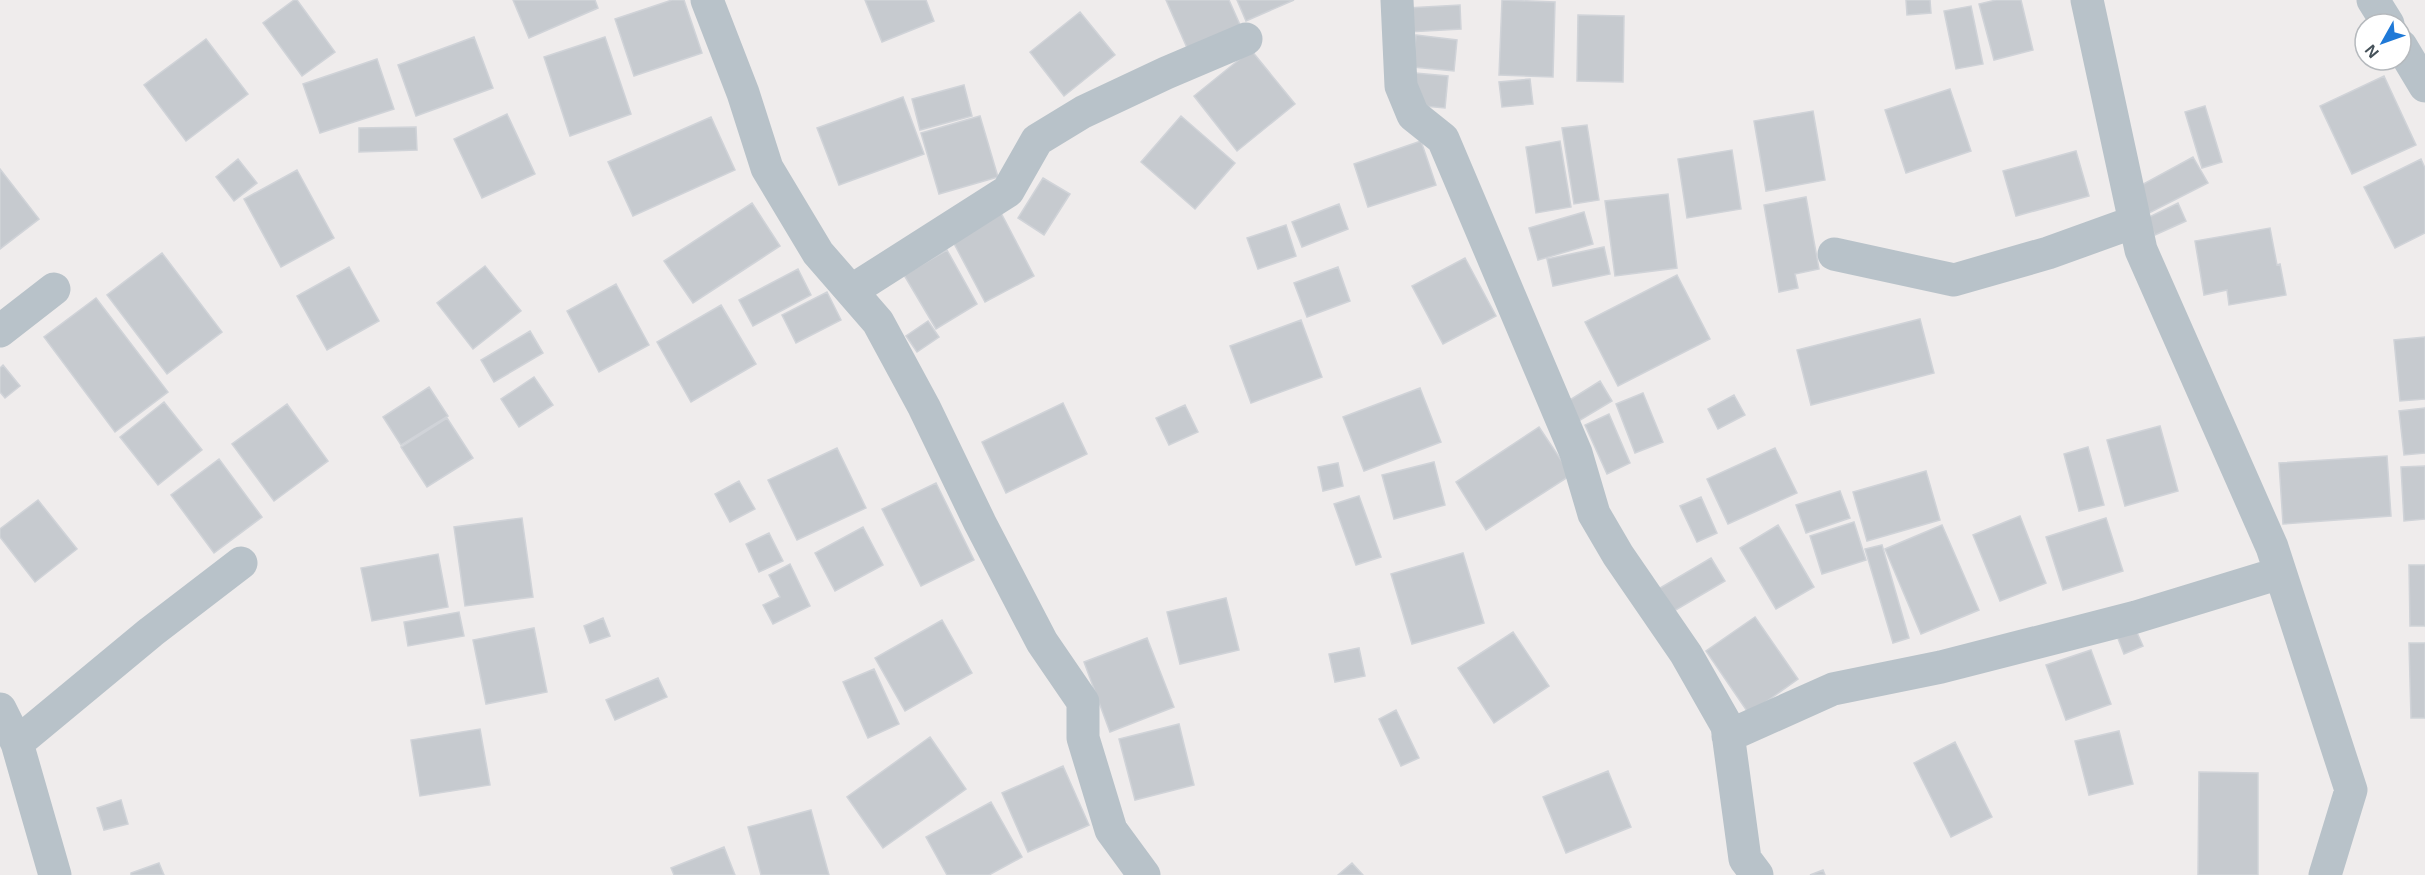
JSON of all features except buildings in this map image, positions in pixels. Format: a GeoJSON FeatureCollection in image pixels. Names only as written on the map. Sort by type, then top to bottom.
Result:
{"type":"FeatureCollection","features":[{"type":"Feature","properties":{"kind":"street"},"geometry":{"type":"LineString","coordinates":[[707,0],[767,168],[818,253],[878,322],[924,407],[980,523],[1042,642],[1083,702],[1083,738],[1111,830],[1144,875]]}},
{"type":"Feature","properties":{"kind":"street"},"geometry":{"type":"LineString","coordinates":[[1397,0],[1401,86],[1413,115],[1443,139],[1576,453],[1594,514],[1618,555],[1686,654],[1727,726],[1745,859],[1757,875]]}},
{"type":"Feature","properties":{"kind":"street"},"geometry":{"type":"LineString","coordinates":[[2087,0],[2140,250],[2272,547],[2351,790],[2325,875]]}},
{"type":"Feature","properties":{"kind":"street"},"geometry":{"type":"LineString","coordinates":[[851,291],[1008,191],[1037,140],[1083,112],[1166,72],[1246,39]]}},
{"type":"Feature","properties":{"kind":"street"},"geometry":{"type":"LineString","coordinates":[[2413,66],[2425,86]]}},
{"type":"Feature","properties":{"kind":"street"},"geometry":{"type":"LineString","coordinates":[[1834,254],[1954,280],[2048,253],[2134,222]]}},
{"type":"Feature","properties":{"kind":"street"},"geometry":{"type":"LineString","coordinates":[[0,331],[54,289]]}},
{"type":"Feature","properties":{"kind":"street"},"geometry":{"type":"LineString","coordinates":[[16,743],[151,632],[241,563]]}},
{"type":"Feature","properties":{"kind":"street"},"geometry":{"type":"LineString","coordinates":[[1728,736],[1833,689],[1941,667],[2136,618],[2280,573]]}},
{"type":"Feature","properties":{"kind":"street"},"geometry":{"type":"LineString","coordinates":[[0,709],[16,743],[55,875]]}}]}
